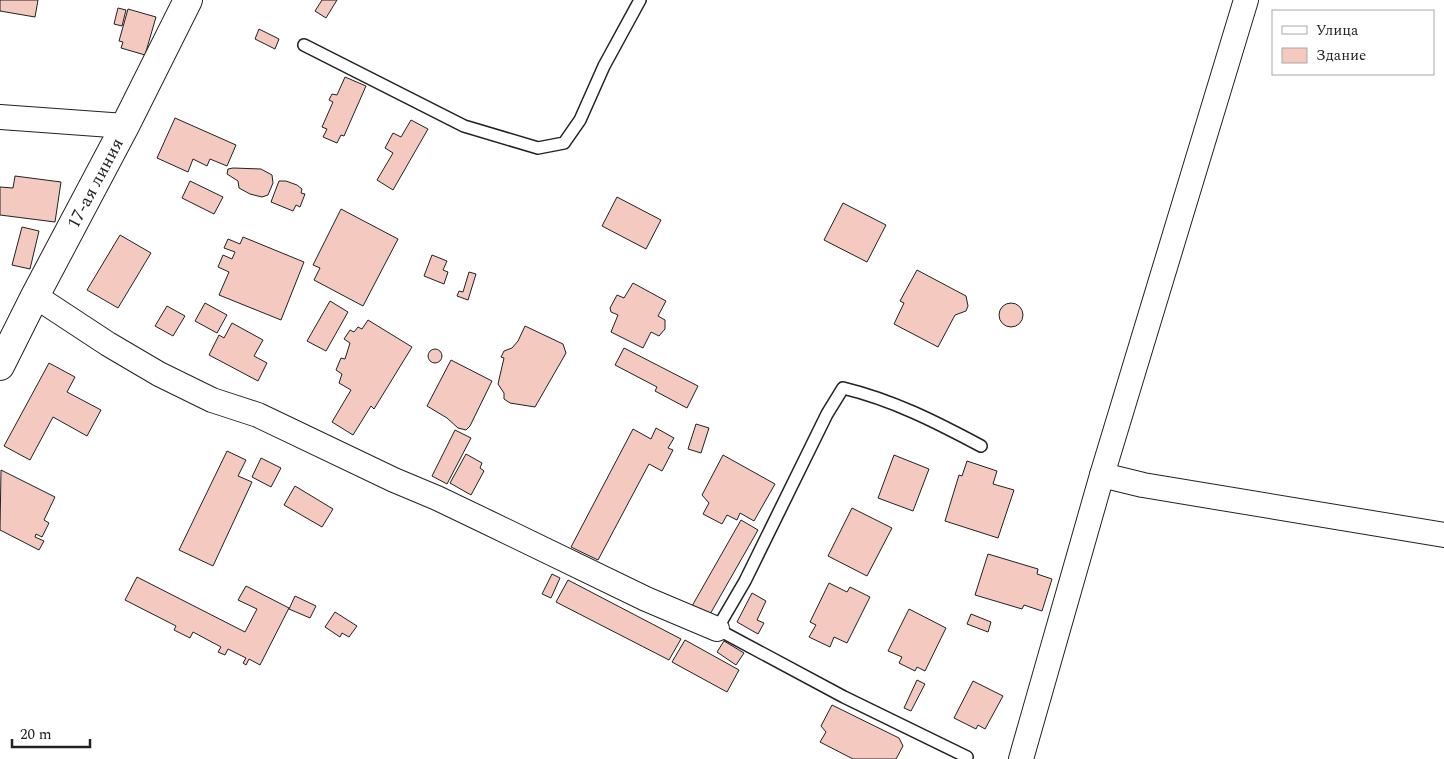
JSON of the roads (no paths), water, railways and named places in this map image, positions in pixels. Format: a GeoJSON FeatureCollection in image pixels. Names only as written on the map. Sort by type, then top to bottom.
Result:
{"type":"FeatureCollection","features":[{"type":"Feature","properties":{"kind":"street","name":"17-ая линия"},"geometry":{"type":"LineString","coordinates":[[0,366],[125,126],[188,0]]}},
{"type":"Feature","properties":{"kind":"street"},"geometry":{"type":"LineString","coordinates":[[1021,759],[1102,475],[1246,0]]}},
{"type":"Feature","properties":{"kind":"street"},"geometry":{"type":"LineString","coordinates":[[0,117],[125,126]]}},
{"type":"Feature","properties":{"kind":"street"},"geometry":{"type":"LineString","coordinates":[[35,296],[108,344],[159,374],[212,400],[258,416],[394,480],[437,498],[646,600],[717,629]]}},
{"type":"Feature","properties":{"kind":"street"},"geometry":{"type":"LineString","coordinates":[[1102,475],[1143,486],[1444,535]]}},
{"type":"Feature","properties":{"kind":"lane"},"geometry":{"type":"LineString","coordinates":[[304,45],[464,126],[538,148],[564,143],[575,128],[604,66],[640,0]]}},
{"type":"Feature","properties":{"kind":"lane"},"geometry":{"type":"LineString","coordinates":[[967,757],[844,697],[717,629],[745,581],[827,414],[843,388],[870,394],[927,417],[981,446]]}}]}
